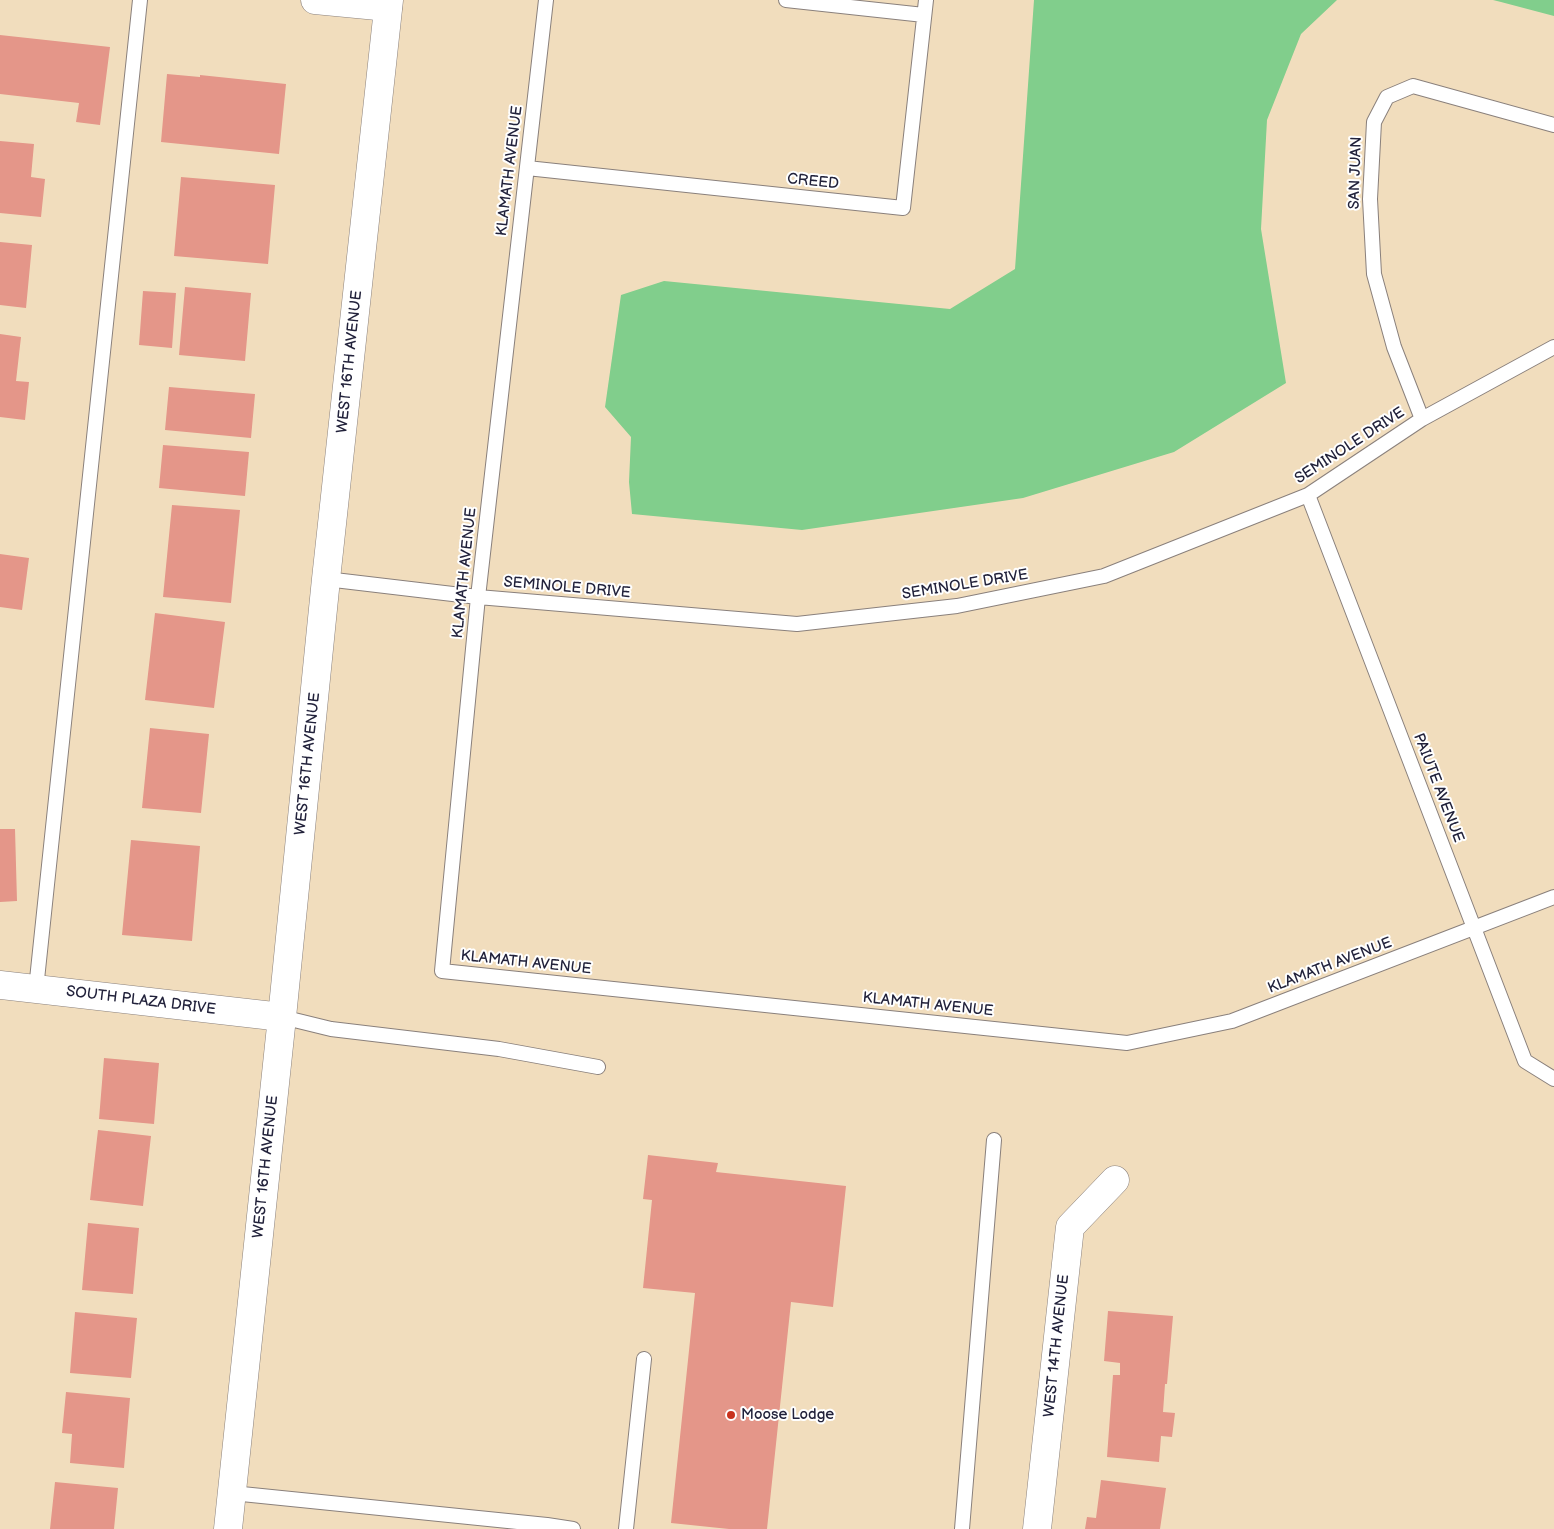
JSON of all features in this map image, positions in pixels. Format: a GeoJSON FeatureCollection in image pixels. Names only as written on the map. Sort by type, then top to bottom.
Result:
{"type":"FeatureCollection","features":[{"type":"Feature","properties":{"kind":"street"},"geometry":{"type":"LineString","coordinates":[[316,0],[388,3]]}},
{"type":"Feature","properties":{"kind":"street","name":"WEST 16TH AVENUE"},"geometry":{"type":"LineString","coordinates":[[228,1529],[326,579],[388,3]]}},
{"type":"Feature","properties":{"kind":"street","name":"SOUTH PLAZA DRIVE"},"geometry":{"type":"LineString","coordinates":[[0,985],[282,1017]]}},
{"type":"Feature","properties":{"kind":"street","name":"WEST 14TH AVENUE"},"geometry":{"type":"LineString","coordinates":[[1037,1529],[1070,1227],[1115,1180]]}},
{"type":"Feature","properties":{"kind":"lane"},"geometry":{"type":"LineString","coordinates":[[36,989],[140,0]]}},
{"type":"Feature","properties":{"kind":"lane","name":"KLAMATH AVENUE"},"geometry":{"type":"LineString","coordinates":[[546,0],[478,597],[442,970],[1127,1043],[1232,1021],[1554,897]]}},
{"type":"Feature","properties":{"kind":"lane"},"geometry":{"type":"LineString","coordinates":[[786,0],[924,15],[926,0]]}},
{"type":"Feature","properties":{"kind":"lane","name":"CREED"},"geometry":{"type":"LineString","coordinates":[[527,168],[903,208],[924,15]]}},
{"type":"Feature","properties":{"kind":"lane","name":"SAN JUAN"},"geometry":{"type":"LineString","coordinates":[[1422,419],[1394,347],[1374,274],[1370,199],[1374,122],[1387,97],[1413,86],[1554,125]]}},
{"type":"Feature","properties":{"kind":"lane","name":"SEMINOLE DRIVE"},"geometry":{"type":"LineString","coordinates":[[326,579],[478,597],[797,624],[956,606],[1104,576],[1308,495],[1422,419],[1554,347]]}},
{"type":"Feature","properties":{"kind":"lane","name":"PAIUTE AVENUE"},"geometry":{"type":"LineString","coordinates":[[1308,495],[1525,1061],[1554,1079]]}},
{"type":"Feature","properties":{"kind":"lane"},"geometry":{"type":"LineString","coordinates":[[282,1017],[331,1029],[499,1049],[598,1067]]}},
{"type":"Feature","properties":{"kind":"lane"},"geometry":{"type":"LineString","coordinates":[[962,1529],[994,1140]]}},
{"type":"Feature","properties":{"kind":"lane"},"geometry":{"type":"LineString","coordinates":[[626,1529],[644,1359]]}},
{"type":"Feature","properties":{"kind":"lane"},"geometry":{"type":"LineString","coordinates":[[232,1493],[573,1529]]}},
{"type":"Feature","properties":{"kind":"green space"},"geometry":{"type":"Polygon","coordinates":[[[1034,0],[1337,0],[1301,34],[1267,120],[1261,229],[1286,383],[1174,452],[1023,498],[802,530],[632,514],[629,482],[631,437],[605,407],[621,295],[664,281],[950,309],[1015,269],[1034,0]]]}},
{"type":"Feature","properties":{"kind":"green space"},"geometry":{"type":"Polygon","coordinates":[[[1493,0],[1554,0],[1554,16],[1501,2],[1493,0]]]}},
{"type":"Feature","properties":{"kind":"building"},"geometry":{"type":"Polygon","coordinates":[[[0,35],[110,47],[100,125],[76,122],[79,103],[0,94],[0,35]]]}},
{"type":"Feature","properties":{"kind":"building"},"geometry":{"type":"Polygon","coordinates":[[[167,74],[200,77],[200,75],[286,84],[279,154],[161,142],[167,74]]]}},
{"type":"Feature","properties":{"kind":"building"},"geometry":{"type":"Polygon","coordinates":[[[0,141],[34,144],[31,177],[45,179],[41,217],[0,213],[0,141]]]}},
{"type":"Feature","properties":{"kind":"building"},"geometry":{"type":"Polygon","coordinates":[[[181,177],[275,185],[268,264],[174,256],[181,177]]]}},
{"type":"Feature","properties":{"kind":"building"},"geometry":{"type":"Polygon","coordinates":[[[0,242],[32,245],[26,308],[0,305],[0,242]]]}},
{"type":"Feature","properties":{"kind":"building"},"geometry":{"type":"Polygon","coordinates":[[[185,287],[251,293],[245,361],[179,355],[185,287]]]}},
{"type":"Feature","properties":{"kind":"building"},"geometry":{"type":"Polygon","coordinates":[[[143,291],[176,293],[172,348],[139,345],[143,291]]]}},
{"type":"Feature","properties":{"kind":"building"},"geometry":{"type":"Polygon","coordinates":[[[0,334],[21,337],[16,381],[29,382],[25,420],[0,417],[0,334]]]}},
{"type":"Feature","properties":{"kind":"building"},"geometry":{"type":"Polygon","coordinates":[[[169,387],[255,394],[251,438],[165,430],[169,387]]]}},
{"type":"Feature","properties":{"kind":"building"},"geometry":{"type":"Polygon","coordinates":[[[163,445],[249,452],[245,496],[159,488],[163,445]]]}},
{"type":"Feature","properties":{"kind":"building"},"geometry":{"type":"Polygon","coordinates":[[[172,505],[240,510],[231,603],[163,597],[172,505]]]}},
{"type":"Feature","properties":{"kind":"building"},"geometry":{"type":"Polygon","coordinates":[[[0,554],[29,558],[22,610],[0,607],[0,554]]]}},
{"type":"Feature","properties":{"kind":"building"},"geometry":{"type":"Polygon","coordinates":[[[155,613],[225,622],[214,708],[145,700],[155,613]]]}},
{"type":"Feature","properties":{"kind":"building"},"geometry":{"type":"Polygon","coordinates":[[[150,728],[209,734],[201,813],[142,808],[150,728]]]}},
{"type":"Feature","properties":{"kind":"building"},"geometry":{"type":"Polygon","coordinates":[[[0,829],[15,829],[17,901],[0,902],[0,829]]]}},
{"type":"Feature","properties":{"kind":"building"},"geometry":{"type":"Polygon","coordinates":[[[131,840],[200,846],[192,941],[122,935],[131,840]]]}},
{"type":"Feature","properties":{"kind":"building"},"geometry":{"type":"Polygon","coordinates":[[[104,1058],[159,1063],[154,1124],[99,1119],[104,1058]]]}},
{"type":"Feature","properties":{"kind":"building"},"geometry":{"type":"Polygon","coordinates":[[[98,1130],[151,1136],[143,1206],[90,1200],[98,1130]]]}},
{"type":"Feature","properties":{"kind":"building","name":"Moose Lodge"},"geometry":{"type":"Polygon","coordinates":[[[648,1155],[718,1163],[716,1172],[846,1186],[833,1307],[791,1302],[767,1529],[729,1529],[671,1523],[695,1293],[643,1288],[652,1200],[643,1199],[648,1155]]]}},
{"type":"Feature","properties":{"kind":"building"},"geometry":{"type":"Polygon","coordinates":[[[88,1223],[139,1228],[133,1294],[82,1290],[88,1223]]]}},
{"type":"Feature","properties":{"kind":"building"},"geometry":{"type":"Polygon","coordinates":[[[1108,1311],[1173,1316],[1163,1412],[1175,1413],[1172,1437],[1161,1436],[1159,1462],[1107,1457],[1113,1375],[1120,1375],[1120,1363],[1104,1361],[1108,1311]]]}},
{"type":"Feature","properties":{"kind":"building"},"geometry":{"type":"Polygon","coordinates":[[[75,1312],[137,1318],[131,1378],[70,1373],[75,1312]]]}},
{"type":"Feature","properties":{"kind":"building"},"geometry":{"type":"Polygon","coordinates":[[[66,1392],[130,1398],[124,1468],[70,1463],[72,1434],[62,1433],[66,1392]]]}},
{"type":"Feature","properties":{"kind":"building"},"geometry":{"type":"Polygon","coordinates":[[[1101,1480],[1166,1488],[1160,1529],[1085,1529],[1087,1517],[1096,1518],[1101,1480]]]}},
{"type":"Feature","properties":{"kind":"building"},"geometry":{"type":"Polygon","coordinates":[[[55,1482],[118,1488],[114,1529],[50,1529],[55,1482]]]}},
{"type":"Feature","properties":{"kind":"place","name":"Moose Lodge"},"geometry":{"type":"Point","coordinates":[731,1415]}}]}
